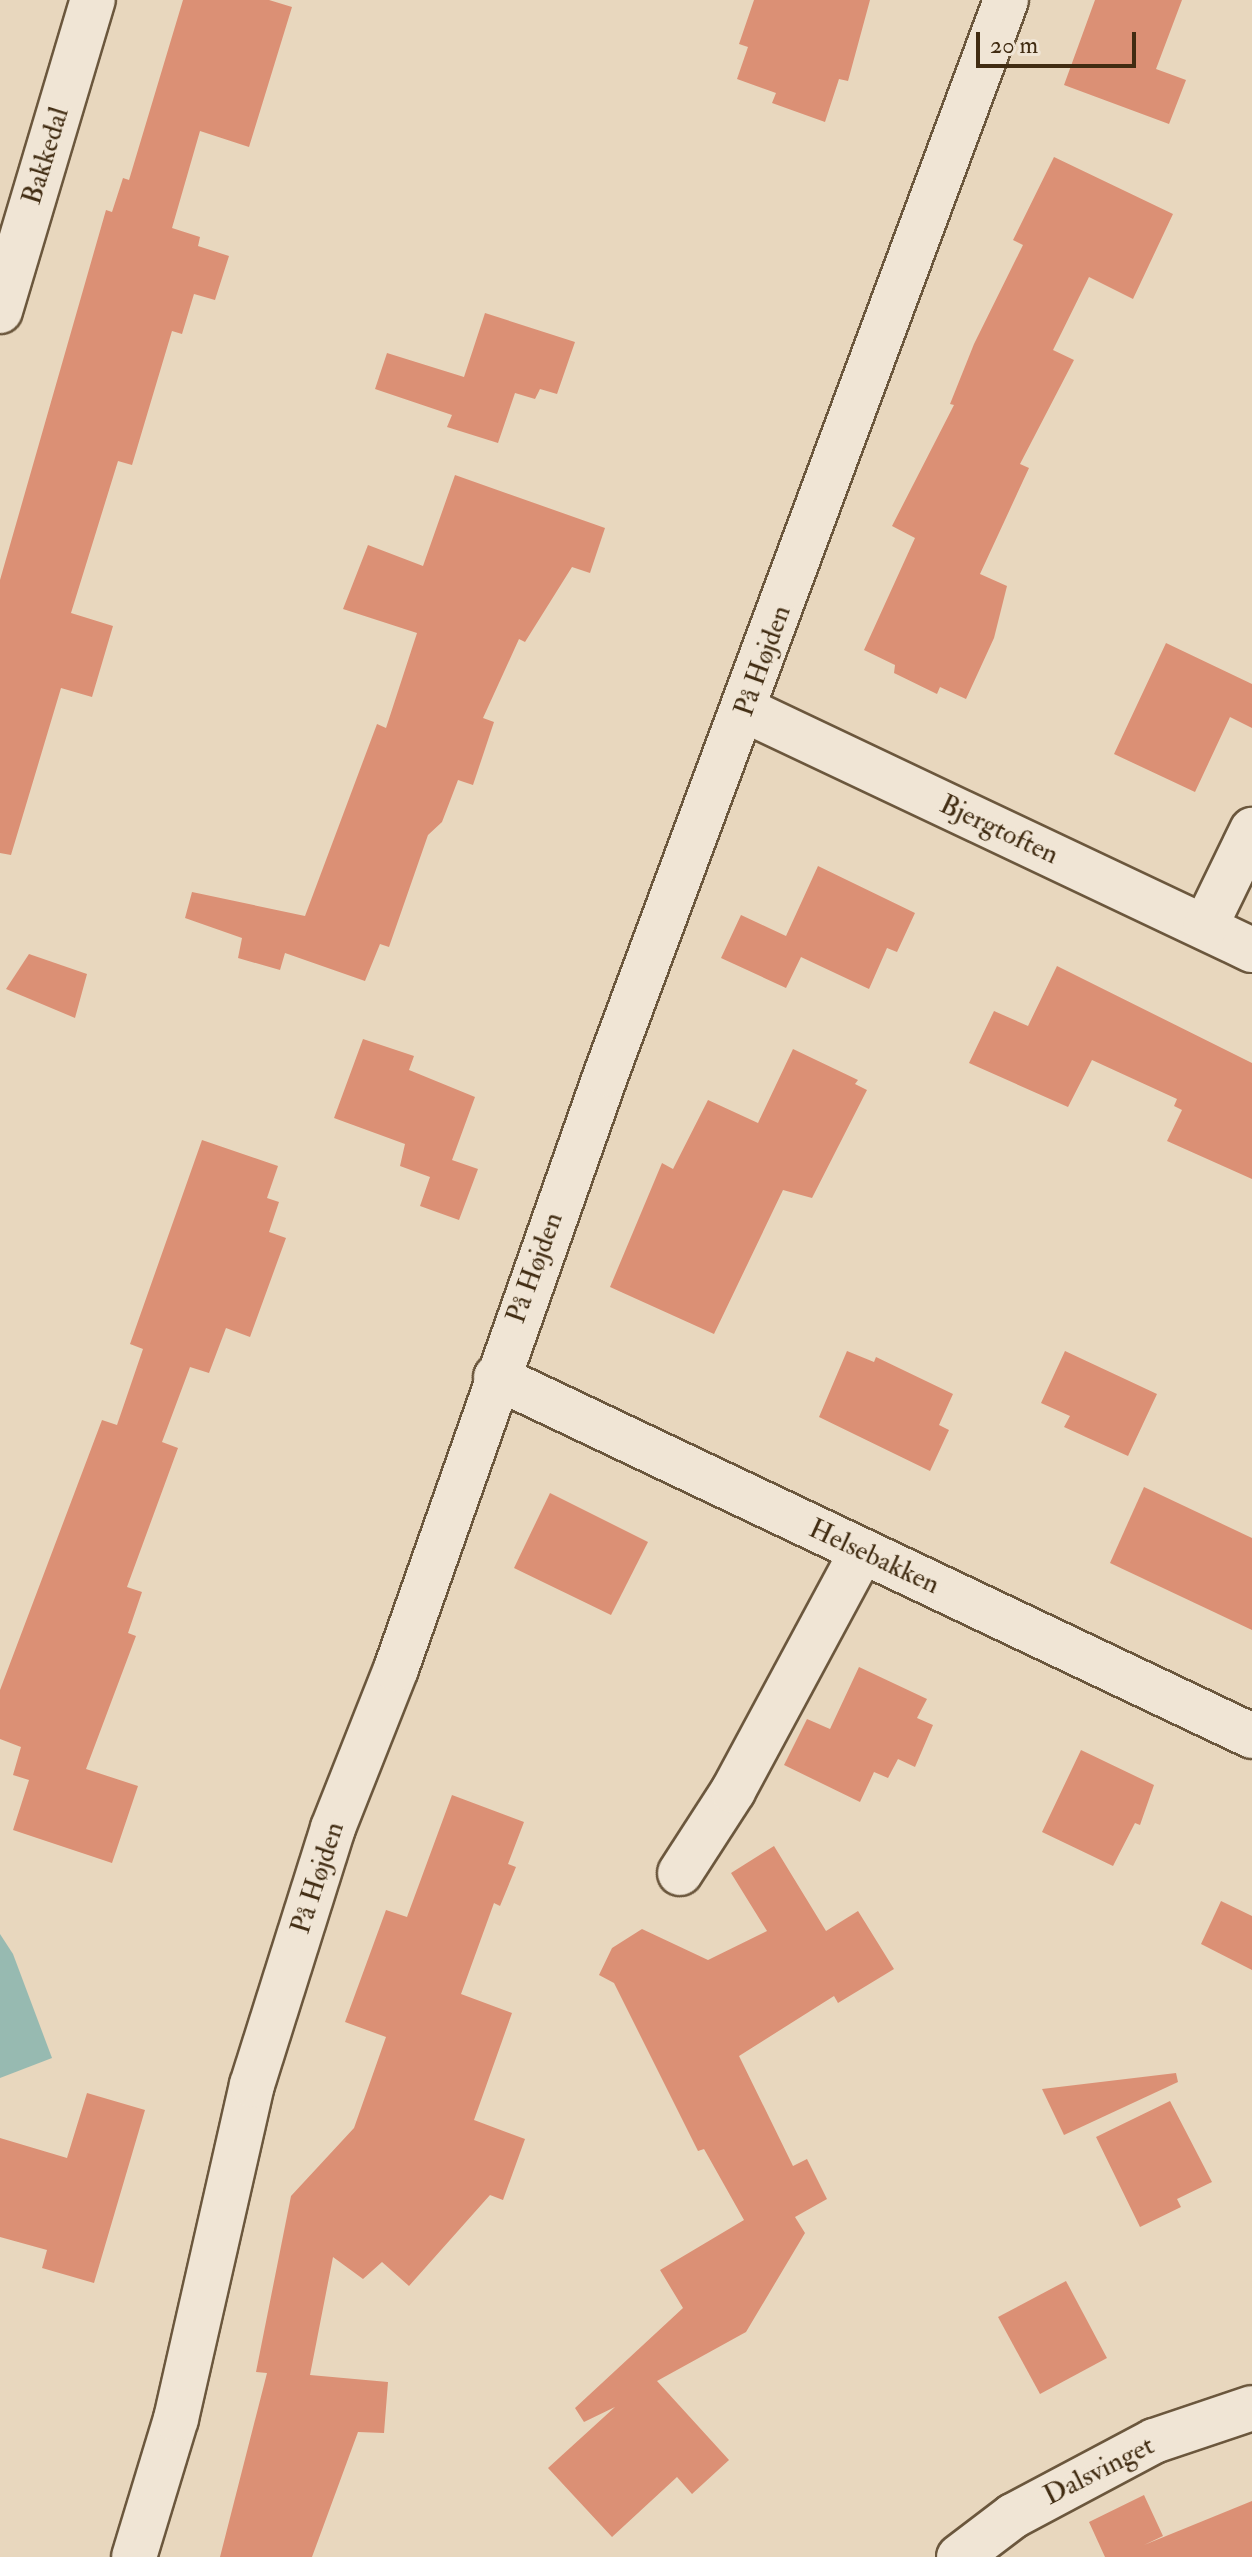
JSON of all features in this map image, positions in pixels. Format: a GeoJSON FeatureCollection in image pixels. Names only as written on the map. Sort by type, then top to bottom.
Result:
{"type":"FeatureCollection","features":[{"type":"Feature","properties":{"kind":"street","name":"Bakkedal"},"geometry":{"type":"LineString","coordinates":[[0,311],[93,0]]}},
{"type":"Feature","properties":{"kind":"street","name":"På Højden"},"geometry":{"type":"LineString","coordinates":[[134,2557],[176,2419],[252,2085],[333,1828],[396,1669],[496,1377],[1006,0]]}},
{"type":"Feature","properties":{"kind":"street","name":"Bjergtoften"},"geometry":{"type":"LineString","coordinates":[[745,710],[1252,950]]}},
{"type":"Feature","properties":{"kind":"street"},"geometry":{"type":"LineString","coordinates":[[1205,927],[1252,830]]}},
{"type":"Feature","properties":{"kind":"street","name":"Helsebakken"},"geometry":{"type":"LineString","coordinates":[[496,1377],[1252,1736]]}},
{"type":"Feature","properties":{"kind":"street"},"geometry":{"type":"LineString","coordinates":[[680,1873],[733,1791],[862,1551]]}},
{"type":"Feature","properties":{"kind":"street","name":"Dalsvinget"},"geometry":{"type":"LineString","coordinates":[[959,2557],[1013,2516],[1154,2441],[1252,2408]]}},
{"type":"Feature","properties":{"kind":"water"},"geometry":{"type":"Polygon","coordinates":[[[0,1934],[13,1954],[52,2058],[0,2078],[0,1934]]]}},
{"type":"Feature","properties":{"kind":"building"},"geometry":{"type":"Polygon","coordinates":[[[183,0],[269,0],[292,7],[249,147],[200,131],[172,228],[200,237],[198,246],[229,256],[215,300],[194,294],[182,334],[172,331],[132,465],[118,461],[71,613],[113,626],[92,697],[61,688],[11,855],[0,853],[0,580],[106,210],[112,212],[123,178],[129,180],[183,0]]]}},
{"type":"Feature","properties":{"kind":"building"},"geometry":{"type":"Polygon","coordinates":[[[754,0],[870,0],[848,81],[839,79],[825,122],[772,103],[776,93],[737,79],[748,47],[739,44],[754,0]]]}},
{"type":"Feature","properties":{"kind":"building"},"geometry":{"type":"Polygon","coordinates":[[[1095,0],[1182,0],[1156,69],[1186,80],[1169,124],[1064,85],[1095,0]]]}},
{"type":"Feature","properties":{"kind":"building"},"geometry":{"type":"Polygon","coordinates":[[[1054,157],[1173,214],[1133,299],[1089,277],[1053,350],[1074,360],[1020,464],[1029,468],[980,574],[1007,586],[994,638],[966,699],[940,687],[937,694],[894,673],[895,665],[864,650],[915,538],[892,526],[954,405],[950,404],[974,344],[1023,245],[1013,240],[1054,157]]]}},
{"type":"Feature","properties":{"kind":"building"},"geometry":{"type":"Polygon","coordinates":[[[485,313],[575,342],[557,394],[540,389],[535,399],[515,393],[498,443],[447,427],[452,415],[375,389],[387,353],[464,377],[485,313]]]}},
{"type":"Feature","properties":{"kind":"building"},"geometry":{"type":"Polygon","coordinates":[[[455,475],[605,528],[590,573],[572,567],[525,642],[519,639],[483,718],[494,722],[473,785],[458,780],[442,822],[428,835],[389,947],[380,944],[365,981],[285,953],[280,970],[238,958],[242,938],[185,918],[192,892],[305,916],[377,724],[386,728],[417,633],[343,609],[368,545],[423,566],[455,475]]]}},
{"type":"Feature","properties":{"kind":"building"},"geometry":{"type":"Polygon","coordinates":[[[1166,643],[1252,684],[1252,728],[1230,717],[1195,792],[1114,754],[1166,643]]]}},
{"type":"Feature","properties":{"kind":"building"},"geometry":{"type":"Polygon","coordinates":[[[818,866],[915,913],[897,952],[887,948],[869,989],[801,957],[786,988],[721,958],[741,915],[786,936],[818,866]]]}},
{"type":"Feature","properties":{"kind":"building"},"geometry":{"type":"Polygon","coordinates":[[[29,954],[87,974],[75,1018],[6,989],[29,954]]]}},
{"type":"Feature","properties":{"kind":"building"},"geometry":{"type":"Polygon","coordinates":[[[1057,966],[1252,1063],[1252,1179],[1167,1141],[1182,1110],[1174,1106],[1177,1099],[1092,1060],[1068,1107],[969,1063],[994,1011],[1028,1026],[1057,966]]]}},
{"type":"Feature","properties":{"kind":"building"},"geometry":{"type":"Polygon","coordinates":[[[363,1039],[414,1056],[409,1070],[475,1097],[452,1160],[478,1169],[459,1220],[420,1206],[430,1177],[400,1166],[405,1144],[334,1118],[363,1039]]]}},
{"type":"Feature","properties":{"kind":"building"},"geometry":{"type":"Polygon","coordinates":[[[793,1049],[858,1080],[855,1084],[867,1090],[812,1198],[783,1190],[714,1334],[610,1287],[662,1163],[673,1169],[708,1100],[758,1123],[793,1049]]]}},
{"type":"Feature","properties":{"kind":"building"},"geometry":{"type":"Polygon","coordinates":[[[202,1140],[278,1166],[267,1198],[279,1202],[269,1232],[286,1238],[250,1337],[226,1328],[209,1373],[190,1367],[162,1442],[178,1448],[127,1587],[142,1592],[128,1633],[136,1636],[86,1769],[138,1786],[112,1863],[13,1830],[29,1780],[13,1775],[21,1747],[0,1739],[0,1690],[102,1420],[117,1425],[143,1349],[130,1344],[202,1140]]]}},
{"type":"Feature","properties":{"kind":"building"},"geometry":{"type":"Polygon","coordinates":[[[847,1351],[874,1362],[876,1357],[953,1394],[939,1425],[949,1430],[930,1471],[819,1417],[847,1351]]]}},
{"type":"Feature","properties":{"kind":"building"},"geometry":{"type":"Polygon","coordinates":[[[1065,1351],[1157,1394],[1128,1456],[1064,1427],[1070,1416],[1041,1403],[1065,1351]]]}},
{"type":"Feature","properties":{"kind":"building"},"geometry":{"type":"Polygon","coordinates":[[[1144,1487],[1252,1538],[1252,1630],[1110,1563],[1144,1487]]]}},
{"type":"Feature","properties":{"kind":"building"},"geometry":{"type":"Polygon","coordinates":[[[550,1493],[648,1542],[611,1615],[514,1568],[550,1493]]]}},
{"type":"Feature","properties":{"kind":"building"},"geometry":{"type":"Polygon","coordinates":[[[859,1667],[927,1699],[917,1718],[933,1725],[915,1767],[898,1759],[888,1778],[874,1772],[860,1802],[784,1765],[807,1719],[830,1729],[859,1667]]]}},
{"type":"Feature","properties":{"kind":"building"},"geometry":{"type":"Polygon","coordinates":[[[1081,1750],[1154,1785],[1140,1825],[1135,1823],[1113,1866],[1042,1832],[1081,1750]]]}},
{"type":"Feature","properties":{"kind":"building"},"geometry":{"type":"Polygon","coordinates":[[[452,1795],[524,1822],[508,1864],[516,1867],[500,1906],[494,1903],[461,1994],[512,2013],[474,2120],[525,2139],[503,2200],[490,2195],[409,2286],[382,2262],[363,2279],[333,2257],[310,2375],[388,2382],[384,2433],[358,2432],[312,2557],[220,2557],[267,2373],[256,2372],[291,2196],[354,2128],[386,2037],[345,2022],[386,1910],[407,1917],[452,1795]]]}},
{"type":"Feature","properties":{"kind":"building"},"geometry":{"type":"Polygon","coordinates":[[[774,1846],[826,1931],[858,1911],[894,1969],[838,2003],[834,1996],[739,2056],[793,2166],[807,2159],[827,2199],[795,2217],[805,2233],[746,2332],[657,2381],[729,2460],[692,2494],[677,2477],[612,2537],[548,2468],[615,2407],[584,2422],[575,2408],[683,2308],[660,2270],[744,2220],[704,2149],[698,2151],[614,1983],[599,1975],[612,1948],[642,1929],[708,1960],[767,1931],[731,1873],[774,1846]]]}},
{"type":"Feature","properties":{"kind":"building"},"geometry":{"type":"Polygon","coordinates":[[[1221,1901],[1252,1916],[1252,1970],[1201,1944],[1221,1901]]]}},
{"type":"Feature","properties":{"kind":"building"},"geometry":{"type":"Polygon","coordinates":[[[1176,2073],[1178,2082],[1064,2135],[1042,2089],[1176,2073]]]}},
{"type":"Feature","properties":{"kind":"building"},"geometry":{"type":"Polygon","coordinates":[[[87,2093],[145,2110],[94,2283],[42,2268],[47,2250],[0,2237],[0,2138],[67,2158],[87,2093]]]}},
{"type":"Feature","properties":{"kind":"building"},"geometry":{"type":"Polygon","coordinates":[[[1170,2101],[1212,2182],[1177,2199],[1181,2207],[1140,2227],[1096,2137],[1170,2101]]]}},
{"type":"Feature","properties":{"kind":"building"},"geometry":{"type":"Polygon","coordinates":[[[1066,2281],[1107,2358],[1040,2394],[998,2317],[1066,2281]]]}},
{"type":"Feature","properties":{"kind":"building"},"geometry":{"type":"Polygon","coordinates":[[[1144,2495],[1163,2536],[1144,2545],[1252,2501],[1252,2557],[1105,2557],[1089,2522],[1144,2495]]]}}]}
